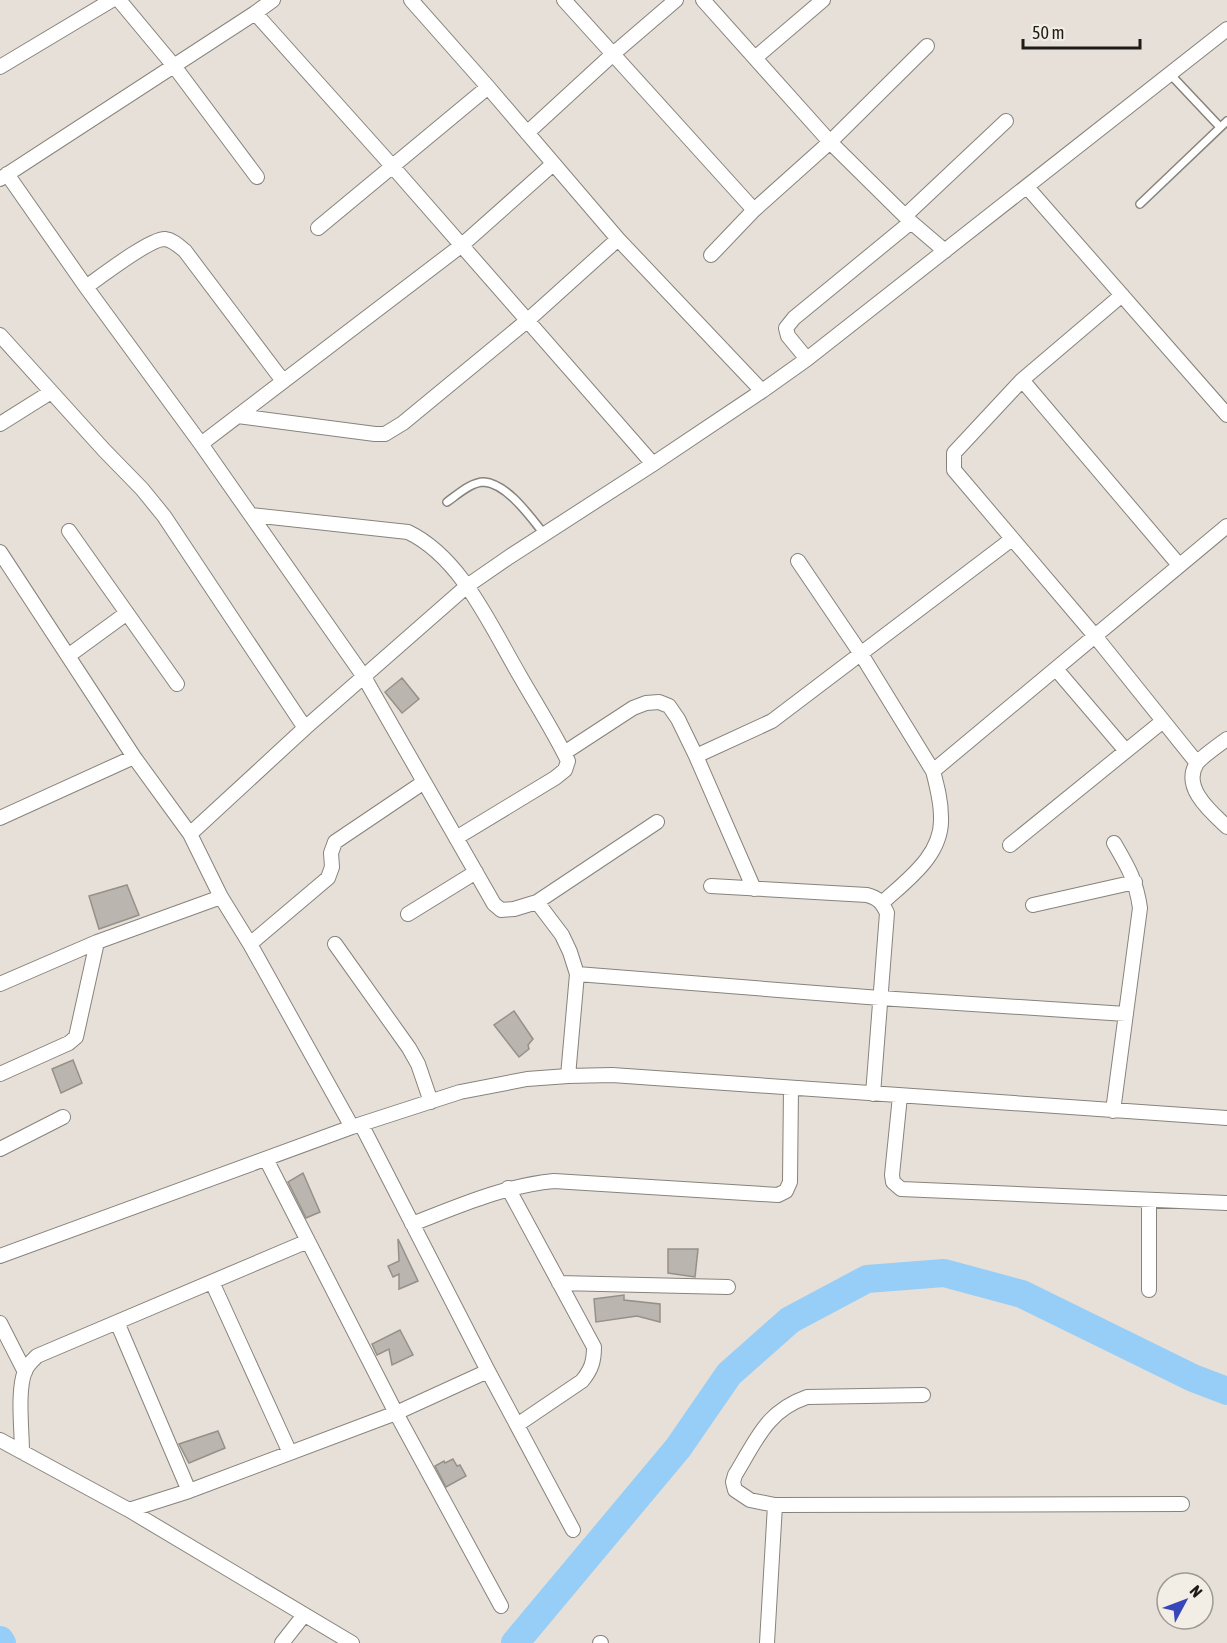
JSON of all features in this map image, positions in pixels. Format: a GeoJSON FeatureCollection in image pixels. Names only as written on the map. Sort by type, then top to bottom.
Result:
{"type":"FeatureCollection","features":[{"type":"Feature","properties":{"kind":"street"},"geometry":{"type":"LineString","coordinates":[[0,67],[112,0]]}},
{"type":"Feature","properties":{"kind":"street"},"geometry":{"type":"LineString","coordinates":[[119,0],[174,66],[257,177]]}},
{"type":"Feature","properties":{"kind":"street"},"geometry":{"type":"LineString","coordinates":[[273,0],[3,177],[201,444],[364,677],[494,904],[501,910],[537,903],[657,822]]}},
{"type":"Feature","properties":{"kind":"street"},"geometry":{"type":"LineString","coordinates":[[411,0],[618,239],[762,391]]}},
{"type":"Feature","properties":{"kind":"street"},"geometry":{"type":"LineString","coordinates":[[564,0],[754,210]]}},
{"type":"Feature","properties":{"kind":"street"},"geometry":{"type":"LineString","coordinates":[[527,133],[676,0]]}},
{"type":"Feature","properties":{"kind":"street"},"geometry":{"type":"LineString","coordinates":[[703,0],[830,142],[908,219],[945,251]]}},
{"type":"Feature","properties":{"kind":"street"},"geometry":{"type":"LineString","coordinates":[[755,58],[823,0]]}},
{"type":"Feature","properties":{"kind":"street"},"geometry":{"type":"LineString","coordinates":[[255,13],[653,464]]}},
{"type":"Feature","properties":{"kind":"street"},"geometry":{"type":"LineString","coordinates":[[190,834],[305,728],[467,586],[762,391],[945,251],[1227,29]]}},
{"type":"Feature","properties":{"kind":"street"},"geometry":{"type":"LineString","coordinates":[[711,255],[754,210],[830,142],[927,46]]}},
{"type":"Feature","properties":{"kind":"street"},"geometry":{"type":"LineString","coordinates":[[318,228],[488,87]]}},
{"type":"Feature","properties":{"kind":"street"},"geometry":{"type":"LineString","coordinates":[[807,358],[788,336],[786,328],[794,318],[908,219],[1006,121]]}},
{"type":"Feature","properties":{"kind":"street"},"geometry":{"type":"LineString","coordinates":[[201,444],[462,245],[553,164]]}},
{"type":"Feature","properties":{"kind":"street"},"geometry":{"type":"LineString","coordinates":[[1027,187],[1227,415]]}},
{"type":"Feature","properties":{"kind":"street"},"geometry":{"type":"LineString","coordinates":[[86,287],[150,243],[164,239],[176,243],[185,251],[283,381]]}},
{"type":"Feature","properties":{"kind":"street"},"geometry":{"type":"LineString","coordinates":[[238,416],[385,434],[403,423],[528,320],[618,239]]}},
{"type":"Feature","properties":{"kind":"street"},"geometry":{"type":"LineString","coordinates":[[1122,295],[1022,380],[954,453],[954,470],[1095,636],[1197,763]]}},
{"type":"Feature","properties":{"kind":"street"},"geometry":{"type":"LineString","coordinates":[[0,335],[142,489],[164,516],[305,728]]}},
{"type":"Feature","properties":{"kind":"street"},"geometry":{"type":"LineString","coordinates":[[1022,380],[1179,565]]}},
{"type":"Feature","properties":{"kind":"street"},"geometry":{"type":"LineString","coordinates":[[0,424],[51,392]]}},
{"type":"Feature","properties":{"kind":"street"},"geometry":{"type":"LineString","coordinates":[[251,515],[408,532],[423,539],[467,586],[568,761],[565,770],[555,778],[456,838]]}},
{"type":"Feature","properties":{"kind":"street"},"geometry":{"type":"LineString","coordinates":[[933,771],[1227,526]]}},
{"type":"Feature","properties":{"kind":"street"},"geometry":{"type":"LineString","coordinates":[[69,531],[177,684]]}},
{"type":"Feature","properties":{"kind":"street"},"geometry":{"type":"LineString","coordinates":[[696,756],[772,721],[1012,539]]}},
{"type":"Feature","properties":{"kind":"street"},"geometry":{"type":"LineString","coordinates":[[0,552],[134,757],[190,834],[221,897],[357,1125],[412,1224],[573,1530]]}},
{"type":"Feature","properties":{"kind":"street"},"geometry":{"type":"LineString","coordinates":[[798,561],[861,654],[933,771],[938,790],[941,819],[938,838],[928,858],[882,903]]}},
{"type":"Feature","properties":{"kind":"street"},"geometry":{"type":"LineString","coordinates":[[68,656],[127,613]]}},
{"type":"Feature","properties":{"kind":"street"},"geometry":{"type":"LineString","coordinates":[[1056,669],[1126,751]]}},
{"type":"Feature","properties":{"kind":"street"},"geometry":{"type":"LineString","coordinates":[[564,753],[633,708],[646,703],[659,702],[669,706],[696,756],[754,889]]}},
{"type":"Feature","properties":{"kind":"street"},"geometry":{"type":"LineString","coordinates":[[1010,845],[1163,721]]}},
{"type":"Feature","properties":{"kind":"street"},"geometry":{"type":"LineString","coordinates":[[1227,739],[1197,763],[1192,780],[1197,793],[1209,810],[1227,827]]}},
{"type":"Feature","properties":{"kind":"street"},"geometry":{"type":"LineString","coordinates":[[0,819],[134,757]]}},
{"type":"Feature","properties":{"kind":"street"},"geometry":{"type":"LineString","coordinates":[[250,944],[328,878],[332,867],[331,853],[335,842],[424,782]]}},
{"type":"Feature","properties":{"kind":"street"},"geometry":{"type":"LineString","coordinates":[[1113,1110],[1140,908],[1138,889],[1132,872],[1114,843]]}},
{"type":"Feature","properties":{"kind":"street"},"geometry":{"type":"LineString","coordinates":[[408,914],[476,873]]}},
{"type":"Feature","properties":{"kind":"street"},"geometry":{"type":"LineString","coordinates":[[1033,905],[1135,882]]}},
{"type":"Feature","properties":{"kind":"street"},"geometry":{"type":"LineString","coordinates":[[711,886],[867,895],[882,903],[886,913],[873,1094]]}},
{"type":"Feature","properties":{"kind":"street"},"geometry":{"type":"LineString","coordinates":[[0,984],[97,942],[221,897]]}},
{"type":"Feature","properties":{"kind":"street"},"geometry":{"type":"LineString","coordinates":[[537,903],[562,935],[577,974],[568,1076]]}},
{"type":"Feature","properties":{"kind":"street"},"geometry":{"type":"LineString","coordinates":[[0,1074],[69,1043],[76,1037],[97,942]]}},
{"type":"Feature","properties":{"kind":"street"},"geometry":{"type":"LineString","coordinates":[[335,944],[409,1048],[431,1102]]}},
{"type":"Feature","properties":{"kind":"street"},"geometry":{"type":"LineString","coordinates":[[577,974],[880,999],[1126,1014]]}},
{"type":"Feature","properties":{"kind":"street"},"geometry":{"type":"LineString","coordinates":[[0,1256],[357,1125],[460,1092],[527,1079],[612,1075],[1227,1118]]}},
{"type":"Feature","properties":{"kind":"street"},"geometry":{"type":"LineString","coordinates":[[412,1224],[508,1188],[554,1181],[778,1195],[786,1191],[790,1182],[791,1088]]}},
{"type":"Feature","properties":{"kind":"street"},"geometry":{"type":"LineString","coordinates":[[900,1096],[892,1175],[893,1182],[901,1189],[1227,1203]]}},
{"type":"Feature","properties":{"kind":"street"},"geometry":{"type":"LineString","coordinates":[[0,1149],[63,1117]]}},
{"type":"Feature","properties":{"kind":"street"},"geometry":{"type":"LineString","coordinates":[[266,1159],[396,1413],[501,1606]]}},
{"type":"Feature","properties":{"kind":"street"},"geometry":{"type":"LineString","coordinates":[[508,1188],[594,1347],[594,1360],[590,1372],[582,1381],[517,1425]]}},
{"type":"Feature","properties":{"kind":"street"},"geometry":{"type":"LineString","coordinates":[[1149,1200],[1149,1290]]}},
{"type":"Feature","properties":{"kind":"street"},"geometry":{"type":"LineString","coordinates":[[22,1452],[21,1386],[25,1372],[37,1356],[308,1241]]}},
{"type":"Feature","properties":{"kind":"street"},"geometry":{"type":"LineString","coordinates":[[212,1282],[290,1453]]}},
{"type":"Feature","properties":{"kind":"street"},"geometry":{"type":"LineString","coordinates":[[559,1283],[728,1287]]}},
{"type":"Feature","properties":{"kind":"street"},"geometry":{"type":"LineString","coordinates":[[117,1322],[189,1491]]}},
{"type":"Feature","properties":{"kind":"street"},"geometry":{"type":"LineString","coordinates":[[0,1323],[25,1372]]}},
{"type":"Feature","properties":{"kind":"street"},"geometry":{"type":"LineString","coordinates":[[129,1510],[189,1491],[396,1413],[488,1371]]}},
{"type":"Feature","properties":{"kind":"street"},"geometry":{"type":"LineString","coordinates":[[922,1395],[807,1397],[794,1401],[769,1420],[735,1475],[735,1490],[750,1500],[775,1505],[1182,1504]]}},
{"type":"Feature","properties":{"kind":"street"},"geometry":{"type":"LineString","coordinates":[[0,1440],[129,1510],[352,1643]]}},
{"type":"Feature","properties":{"kind":"street"},"geometry":{"type":"LineString","coordinates":[[767,1643],[775,1505]]}},
{"type":"Feature","properties":{"kind":"street"},"geometry":{"type":"LineString","coordinates":[[282,1643],[304,1615]]}},
{"type":"Feature","properties":{"kind":"lane"},"geometry":{"type":"LineString","coordinates":[[1170,74],[1220,128]]}},
{"type":"Feature","properties":{"kind":"lane"},"geometry":{"type":"LineString","coordinates":[[1140,204],[1227,120]]}},
{"type":"Feature","properties":{"kind":"lane"},"geometry":{"type":"LineString","coordinates":[[447,502],[467,488],[483,482],[499,486],[510,494],[545,535]]}},
{"type":"Feature","properties":{"kind":"building"},"geometry":{"type":"Polygon","coordinates":[[[402,678],[419,699],[402,713],[385,692],[402,678]]]}},
{"type":"Feature","properties":{"kind":"building"},"geometry":{"type":"Polygon","coordinates":[[[127,885],[139,915],[99,929],[89,896],[127,885]]]}},
{"type":"Feature","properties":{"kind":"building"},"geometry":{"type":"Polygon","coordinates":[[[514,1011],[533,1039],[528,1045],[529,1049],[519,1057],[494,1025],[514,1011]]]}},
{"type":"Feature","properties":{"kind":"building"},"geometry":{"type":"Polygon","coordinates":[[[73,1060],[82,1083],[61,1093],[52,1069],[73,1060]]]}},
{"type":"Feature","properties":{"kind":"building"},"geometry":{"type":"Polygon","coordinates":[[[303,1173],[320,1212],[306,1218],[288,1182],[303,1173]]]}},
{"type":"Feature","properties":{"kind":"building"},"geometry":{"type":"Polygon","coordinates":[[[398,1239],[418,1281],[399,1289],[399,1274],[393,1277],[388,1266],[399,1261],[398,1239]]]}},
{"type":"Feature","properties":{"kind":"building"},"geometry":{"type":"Polygon","coordinates":[[[668,1249],[698,1249],[695,1277],[668,1273],[668,1249]]]}},
{"type":"Feature","properties":{"kind":"building"},"geometry":{"type":"Polygon","coordinates":[[[624,1295],[624,1300],[660,1304],[660,1322],[637,1316],[596,1322],[594,1299],[624,1295]]]}},
{"type":"Feature","properties":{"kind":"building"},"geometry":{"type":"Polygon","coordinates":[[[400,1330],[413,1355],[392,1365],[389,1349],[377,1355],[372,1344],[400,1330]]]}},
{"type":"Feature","properties":{"kind":"building"},"geometry":{"type":"Polygon","coordinates":[[[218,1431],[225,1448],[189,1463],[179,1444],[218,1431]]]}},
{"type":"Feature","properties":{"kind":"building"},"geometry":{"type":"Polygon","coordinates":[[[453,1459],[457,1466],[460,1465],[466,1476],[446,1487],[435,1466],[453,1459]]]}},
{"type":"Feature","properties":{"kind":"waterway"},"geometry":{"type":"LineString","coordinates":[[515,1643],[678,1448],[729,1374],[790,1320],[867,1279],[944,1273],[1022,1294],[1193,1378],[1227,1391]]}}]}
